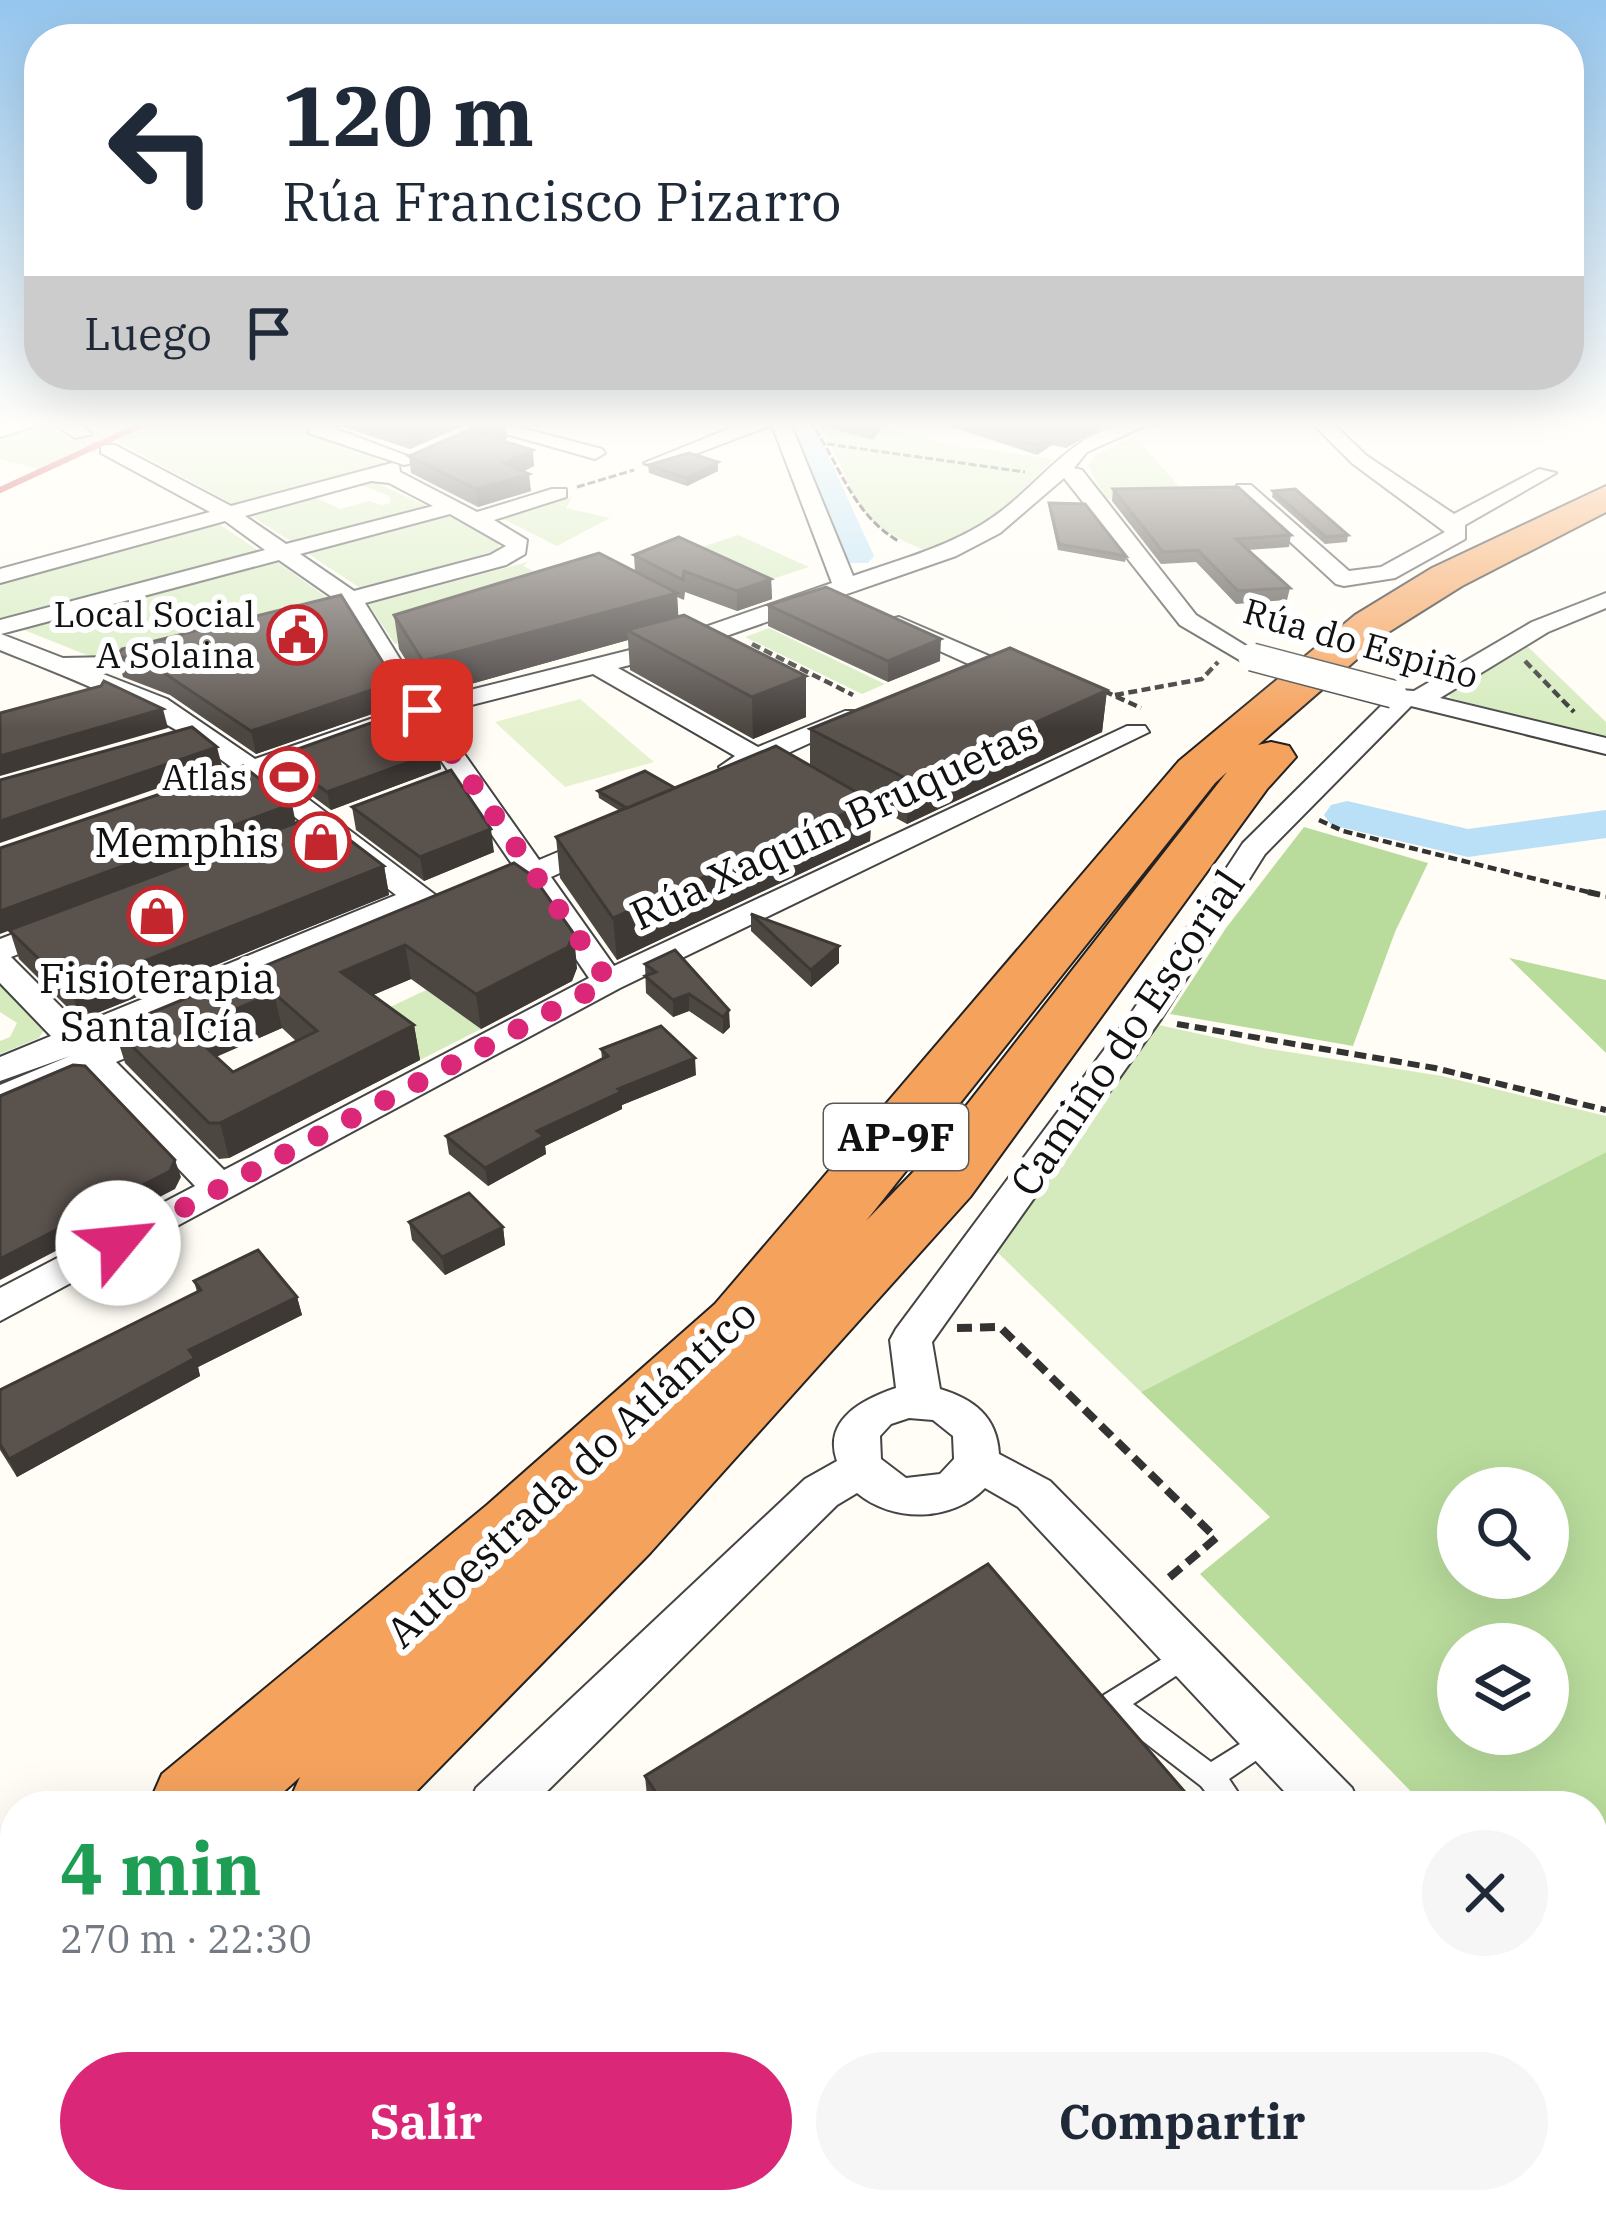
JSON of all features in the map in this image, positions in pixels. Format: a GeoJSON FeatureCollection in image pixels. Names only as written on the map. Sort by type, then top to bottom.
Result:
{"type":"FeatureCollection","features":[{"type":"Feature","properties":{"kind":"highway"},"geometry":{"type":"LineString","coordinates":[[1398,670],[1407,588],[1512,523]]}},
{"type":"Feature","properties":{"kind":"highway","name":"Autoestrada do Atlántico"},"geometry":{"type":"LineString","coordinates":[[214,1791],[517,1531],[742,1323],[1197,772],[1398,670],[1447,577],[1522,523]]}},
{"type":"Feature","properties":{"kind":"highway","name":"Autoestrada do Atlántico"},"geometry":{"type":"LineString","coordinates":[[351,1791],[620,1528],[945,1181],[1249,778],[1398,670],[1513,568],[1605,523]]}},
{"type":"Feature","properties":{"kind":"highway"},"geometry":{"type":"LineString","coordinates":[[1475,610],[1530,576],[1606,539]]}},
{"type":"Feature","properties":{"kind":"street"},"geometry":{"type":"LineString","coordinates":[[0,576],[195,523]]}},
{"type":"Feature","properties":{"kind":"street"},"geometry":{"type":"LineString","coordinates":[[243,523],[351,600],[608,981]]}},
{"type":"Feature","properties":{"kind":"street"},"geometry":{"type":"LineString","coordinates":[[0,627],[392,523]]}},
{"type":"Feature","properties":{"kind":"street"},"geometry":{"type":"LineString","coordinates":[[306,612],[498,560],[517,549],[516,540],[483,523]]}},
{"type":"Feature","properties":{"kind":"street"},"geometry":{"type":"LineString","coordinates":[[822,523],[854,600],[1042,689]]}},
{"type":"Feature","properties":{"kind":"street"},"geometry":{"type":"LineString","coordinates":[[178,795],[422,710],[598,666],[712,627],[854,600],[997,523]]}},
{"type":"Feature","properties":{"kind":"street","name":"Rúa do Espiño"},"geometry":{"type":"LineString","coordinates":[[1113,523],[1188,620],[1252,657],[1398,670],[1602,745]]}},
{"type":"Feature","properties":{"kind":"street"},"geometry":{"type":"LineString","coordinates":[[1282,523],[1344,579],[1387,573],[1457,534],[1453,523]]}},
{"type":"Feature","properties":{"kind":"street","name":"Camiño do Escorial"},"geometry":{"type":"LineString","coordinates":[[920,1328],[1144,1019],[1253,849],[1294,809],[1398,670],[1513,644],[1606,600]]}},
{"type":"Feature","properties":{"kind":"street"},"geometry":{"type":"LineString","coordinates":[[0,641],[62,665],[112,674],[201,731],[429,905]]}},
{"type":"Feature","properties":{"kind":"street"},"geometry":{"type":"LineString","coordinates":[[112,674],[182,646]]}},
{"type":"Feature","properties":{"kind":"street"},"geometry":{"type":"LineString","coordinates":[[598,666],[775,768]]}},
{"type":"Feature","properties":{"kind":"street"},"geometry":{"type":"LineString","coordinates":[[954,686],[996,668]]}},
{"type":"Feature","properties":{"kind":"street"},"geometry":{"type":"LineString","coordinates":[[1105,705],[1136,732]]}},
{"type":"Feature","properties":{"kind":"street"},"geometry":{"type":"LineString","coordinates":[[718,784],[775,768],[880,717]]}},
{"type":"Feature","properties":{"kind":"street"},"geometry":{"type":"LineString","coordinates":[[168,740],[201,731]]}},
{"type":"Feature","properties":{"kind":"street","name":"Rúa Xaquín Bruquetas"},"geometry":{"type":"LineString","coordinates":[[0,1306],[608,981],[1136,732]]}},
{"type":"Feature","properties":{"kind":"street"},"geometry":{"type":"LineString","coordinates":[[428,789],[466,774]]}},
{"type":"Feature","properties":{"kind":"street"},"geometry":{"type":"LineString","coordinates":[[292,840],[361,814]]}},
{"type":"Feature","properties":{"kind":"street"},"geometry":{"type":"LineString","coordinates":[[868,821],[903,841]]}},
{"type":"Feature","properties":{"kind":"street"},"geometry":{"type":"LineString","coordinates":[[0,1098],[83,1049],[625,823]]}},
{"type":"Feature","properties":{"kind":"street"},"geometry":{"type":"LineString","coordinates":[[0,950],[83,919]]}},
{"type":"Feature","properties":{"kind":"street"},"geometry":{"type":"LineString","coordinates":[[0,964],[218,1188]]}},
{"type":"Feature","properties":{"kind":"street"},"geometry":{"type":"LineString","coordinates":[[0,1070],[83,1049]]}},
{"type":"Feature","properties":{"kind":"street"},"geometry":{"type":"LineString","coordinates":[[920,1328],[911,1340],[920,1402]]}},
{"type":"Feature","properties":{"kind":"street"},"geometry":{"type":"LineString","coordinates":[[920,1402],[963,1418],[974,1433],[976,1462],[963,1484],[940,1495],[918,1498],[877,1486],[860,1469],[854,1453],[856,1433],[865,1419],[887,1405],[920,1402]]}},
{"type":"Feature","properties":{"kind":"street"},"geometry":{"type":"LineString","coordinates":[[976,1462],[1034,1494],[1319,1791]]}},
{"type":"Feature","properties":{"kind":"street"},"geometry":{"type":"LineString","coordinates":[[511,1791],[820,1492],[860,1469]]}},
{"type":"Feature","properties":{"kind":"lane"},"geometry":{"type":"LineString","coordinates":[[1188,1654],[1113,1702],[1222,1791]]}},
{"type":"Feature","properties":{"kind":"lane"},"geometry":{"type":"LineString","coordinates":[[1210,1777],[1268,1738]]}},
{"type":"Feature","properties":{"kind":"path"},"geometry":{"type":"LineString","coordinates":[[869,523],[933,557]]}},
{"type":"Feature","properties":{"kind":"path"},"geometry":{"type":"LineString","coordinates":[[712,627],[880,717]]}},
{"type":"Feature","properties":{"kind":"path"},"geometry":{"type":"LineString","coordinates":[[1513,644],[1546,688],[1593,729],[1602,745]]}},
{"type":"Feature","properties":{"kind":"path"},"geometry":{"type":"LineString","coordinates":[[1105,705],[1202,679],[1217,668],[1220,658]]}},
{"type":"Feature","properties":{"kind":"path"},"geometry":{"type":"LineString","coordinates":[[1094,687],[1105,705],[1151,713],[1154,720],[1136,732]]}},
{"type":"Feature","properties":{"kind":"path"},"geometry":{"type":"LineString","coordinates":[[1294,809],[1343,831],[1606,896]]}},
{"type":"Feature","properties":{"kind":"path"},"geometry":{"type":"LineString","coordinates":[[1144,1019],[1435,1068],[1606,1110]]}},
{"type":"Feature","properties":{"kind":"path"},"geometry":{"type":"LineString","coordinates":[[920,1328],[1000,1327],[1216,1538],[1139,1603]]}},
{"type":"Feature","properties":{"kind":"green space"},"geometry":{"type":"Polygon","coordinates":[[[211,523],[259,551],[0,620],[0,581],[211,523]]]}},
{"type":"Feature","properties":{"kind":"green space"},"geometry":{"type":"Polygon","coordinates":[[[263,523],[380,523],[302,543],[263,523]]]}},
{"type":"Feature","properties":{"kind":"green space"},"geometry":{"type":"Polygon","coordinates":[[[410,523],[463,523],[498,541],[499,550],[360,588],[304,551],[410,523]]]}},
{"type":"Feature","properties":{"kind":"green space"},"geometry":{"type":"Polygon","coordinates":[[[512,523],[600,523],[557,546],[512,523]]]}},
{"type":"Feature","properties":{"kind":"green space"},"geometry":{"type":"Polygon","coordinates":[[[877,523],[988,523],[930,552],[877,523]]]}},
{"type":"Feature","properties":{"kind":"green space"},"geometry":{"type":"Polygon","coordinates":[[[738,535],[809,567],[766,581],[696,549],[738,535]]]}},
{"type":"Feature","properties":{"kind":"green space"},"geometry":{"type":"Polygon","coordinates":[[[273,559],[326,597],[97,659],[19,628],[273,559]]]}},
{"type":"Feature","properties":{"kind":"green space"},"geometry":{"type":"Polygon","coordinates":[[[528,562],[523,566],[550,579],[594,582],[395,644],[368,604],[528,562]]]}},
{"type":"Feature","properties":{"kind":"green space"},"geometry":{"type":"Polygon","coordinates":[[[769,628],[885,684],[862,694],[745,637],[769,628]]]}},
{"type":"Feature","properties":{"kind":"green space"},"geometry":{"type":"Polygon","coordinates":[[[1525,644],[1606,722],[1606,740],[1451,698],[1448,693],[1525,644]]]}},
{"type":"Feature","properties":{"kind":"green space"},"geometry":{"type":"Polygon","coordinates":[[[580,699],[654,762],[565,787],[495,722],[580,699]]]}},
{"type":"Feature","properties":{"kind":"green space"},"geometry":{"type":"Polygon","coordinates":[[[1304,827],[1428,863],[1395,932],[1353,1046],[1170,1014],[1226,928],[1304,827]]]}},
{"type":"Feature","properties":{"kind":"green space"},"geometry":{"type":"Polygon","coordinates":[[[1509,958],[1606,980],[1606,1053],[1509,958]]]}},
{"type":"Feature","properties":{"kind":"green space"},"geometry":{"type":"Polygon","coordinates":[[[0,984],[44,1030],[39,1038],[0,1054],[0,1041],[10,1037],[17,1023],[0,1012],[0,984]]]}},
{"type":"Feature","properties":{"kind":"green space"},"geometry":{"type":"Polygon","coordinates":[[[426,990],[481,1029],[420,1060],[365,1019],[426,990]]]}},
{"type":"Feature","properties":{"kind":"green space"},"geometry":{"type":"Polygon","coordinates":[[[1159,1025],[1263,1048],[1442,1076],[1606,1116],[1606,1152],[1141,1392],[993,1248],[1149,1028],[1159,1025]]]}},
{"type":"Feature","properties":{"kind":"green space"},"geometry":{"type":"Polygon","coordinates":[[[1606,1152],[1606,1791],[1410,1791],[1200,1574],[1270,1517],[1141,1392],[1606,1152]]]}},
{"type":"Feature","properties":{"kind":"building"},"geometry":{"type":"Polygon","coordinates":[[[1054,523],[1100,523],[1126,556],[1059,544],[1054,523]]]}},
{"type":"Feature","properties":{"kind":"building"},"geometry":{"type":"Polygon","coordinates":[[[1140,523],[1278,523],[1291,535],[1236,539],[1290,588],[1238,591],[1198,550],[1163,552],[1140,523]]]}},
{"type":"Feature","properties":{"kind":"building"},"geometry":{"type":"Polygon","coordinates":[[[1310,523],[1334,523],[1348,535],[1326,537],[1310,523]]]}},
{"type":"Feature","properties":{"kind":"building"},"geometry":{"type":"Polygon","coordinates":[[[679,537],[771,579],[737,591],[684,571],[683,580],[634,555],[679,537]]]}},
{"type":"Feature","properties":{"kind":"building"},"geometry":{"type":"Polygon","coordinates":[[[599,553],[677,593],[423,661],[394,615],[599,553]]]}},
{"type":"Feature","properties":{"kind":"building"},"geometry":{"type":"Polygon","coordinates":[[[826,587],[941,639],[888,661],[768,605],[826,587]]]}},
{"type":"Feature","properties":{"kind":"building"},"geometry":{"type":"Polygon","coordinates":[[[341,595],[395,682],[251,731],[164,673],[117,655],[122,649],[341,595]]]}},
{"type":"Feature","properties":{"kind":"building"},"geometry":{"type":"Polygon","coordinates":[[[684,615],[806,676],[752,697],[627,630],[684,615]]]}},
{"type":"Feature","properties":{"kind":"building"},"geometry":{"type":"Polygon","coordinates":[[[1010,648],[1107,690],[909,780],[810,729],[1010,648]]]}},
{"type":"Feature","properties":{"kind":"building"},"geometry":{"type":"Polygon","coordinates":[[[104,681],[163,709],[0,756],[0,713],[101,686],[104,681]]]}},
{"type":"Feature","properties":{"kind":"building"},"geometry":{"type":"Polygon","coordinates":[[[410,709],[439,751],[327,792],[278,756],[410,709]]]}},
{"type":"Feature","properties":{"kind":"building"},"geometry":{"type":"Polygon","coordinates":[[[192,727],[217,747],[0,821],[0,780],[192,727]]]}},
{"type":"Feature","properties":{"kind":"building"},"geometry":{"type":"Polygon","coordinates":[[[776,746],[872,801],[613,918],[556,837],[776,746]]]}},
{"type":"Feature","properties":{"kind":"building"},"geometry":{"type":"Polygon","coordinates":[[[243,766],[292,804],[0,911],[0,848],[243,766]]]}},
{"type":"Feature","properties":{"kind":"building"},"geometry":{"type":"Polygon","coordinates":[[[451,770],[491,829],[420,857],[352,807],[451,770]]]}},
{"type":"Feature","properties":{"kind":"building"},"geometry":{"type":"Polygon","coordinates":[[[645,771],[675,788],[627,808],[598,791],[645,771]]]}},
{"type":"Feature","properties":{"kind":"building"},"geometry":{"type":"Polygon","coordinates":[[[317,815],[384,866],[71,990],[9,930],[317,815]]]}},
{"type":"Feature","properties":{"kind":"building"},"geometry":{"type":"Polygon","coordinates":[[[514,863],[533,876],[574,934],[568,947],[476,994],[405,945],[341,972],[414,1025],[220,1123],[209,1123],[114,1028],[514,863]],[[274,993],[187,1030],[233,1072],[317,1031],[274,993]]]}},
{"type":"Feature","properties":{"kind":"building"},"geometry":{"type":"Polygon","coordinates":[[[751,914],[839,946],[811,970],[751,914]]]}},
{"type":"Feature","properties":{"kind":"building"},"geometry":{"type":"Polygon","coordinates":[[[675,950],[729,1010],[723,1017],[689,994],[673,1000],[645,976],[656,972],[645,964],[675,950]]]}},
{"type":"Feature","properties":{"kind":"building"},"geometry":{"type":"Polygon","coordinates":[[[661,1026],[695,1058],[618,1089],[621,1092],[537,1131],[544,1136],[485,1168],[446,1136],[608,1056],[601,1049],[661,1026]]]}},
{"type":"Feature","properties":{"kind":"building"},"geometry":{"type":"Polygon","coordinates":[[[73,1065],[85,1066],[175,1160],[170,1171],[0,1259],[0,1096],[73,1065]]]}},
{"type":"Feature","properties":{"kind":"building"},"geometry":{"type":"Polygon","coordinates":[[[469,1193],[503,1227],[442,1257],[409,1222],[469,1193]]]}},
{"type":"Feature","properties":{"kind":"building"},"geometry":{"type":"Polygon","coordinates":[[[258,1250],[297,1297],[189,1350],[195,1358],[9,1459],[0,1444],[0,1390],[201,1290],[194,1281],[258,1250]]]}},
{"type":"Feature","properties":{"kind":"building"},"geometry":{"type":"Polygon","coordinates":[[[988,1564],[1184,1791],[655,1791],[645,1776],[988,1564]]]}},
{"type":"Feature","properties":{"kind":"waterway"},"geometry":{"type":"LineString","coordinates":[[842,523],[856,556]]}},
{"type":"Feature","properties":{"kind":"waterway"},"geometry":{"type":"LineString","coordinates":[[1347,815],[1468,843],[1606,824]]}},
{"type":"Feature","properties":{"kind":"place","name":"Local Social A Solaina"},"geometry":{"type":"Point","coordinates":[297,635]}},
{"type":"Feature","properties":{"kind":"place","name":"Atlas"},"geometry":{"type":"Point","coordinates":[289,777]}},
{"type":"Feature","properties":{"kind":"place","name":"Memphis"},"geometry":{"type":"Point","coordinates":[321,842]}},
{"type":"Feature","properties":{"kind":"place","name":"Fisioterapia Santa Icía"},"geometry":{"type":"Point","coordinates":[157,916]}},
{"type":"Feature","properties":{"kind":"route"},"geometry":{"type":"LineString","coordinates":[[118,1243],[608,981],[422,710]]}}]}
